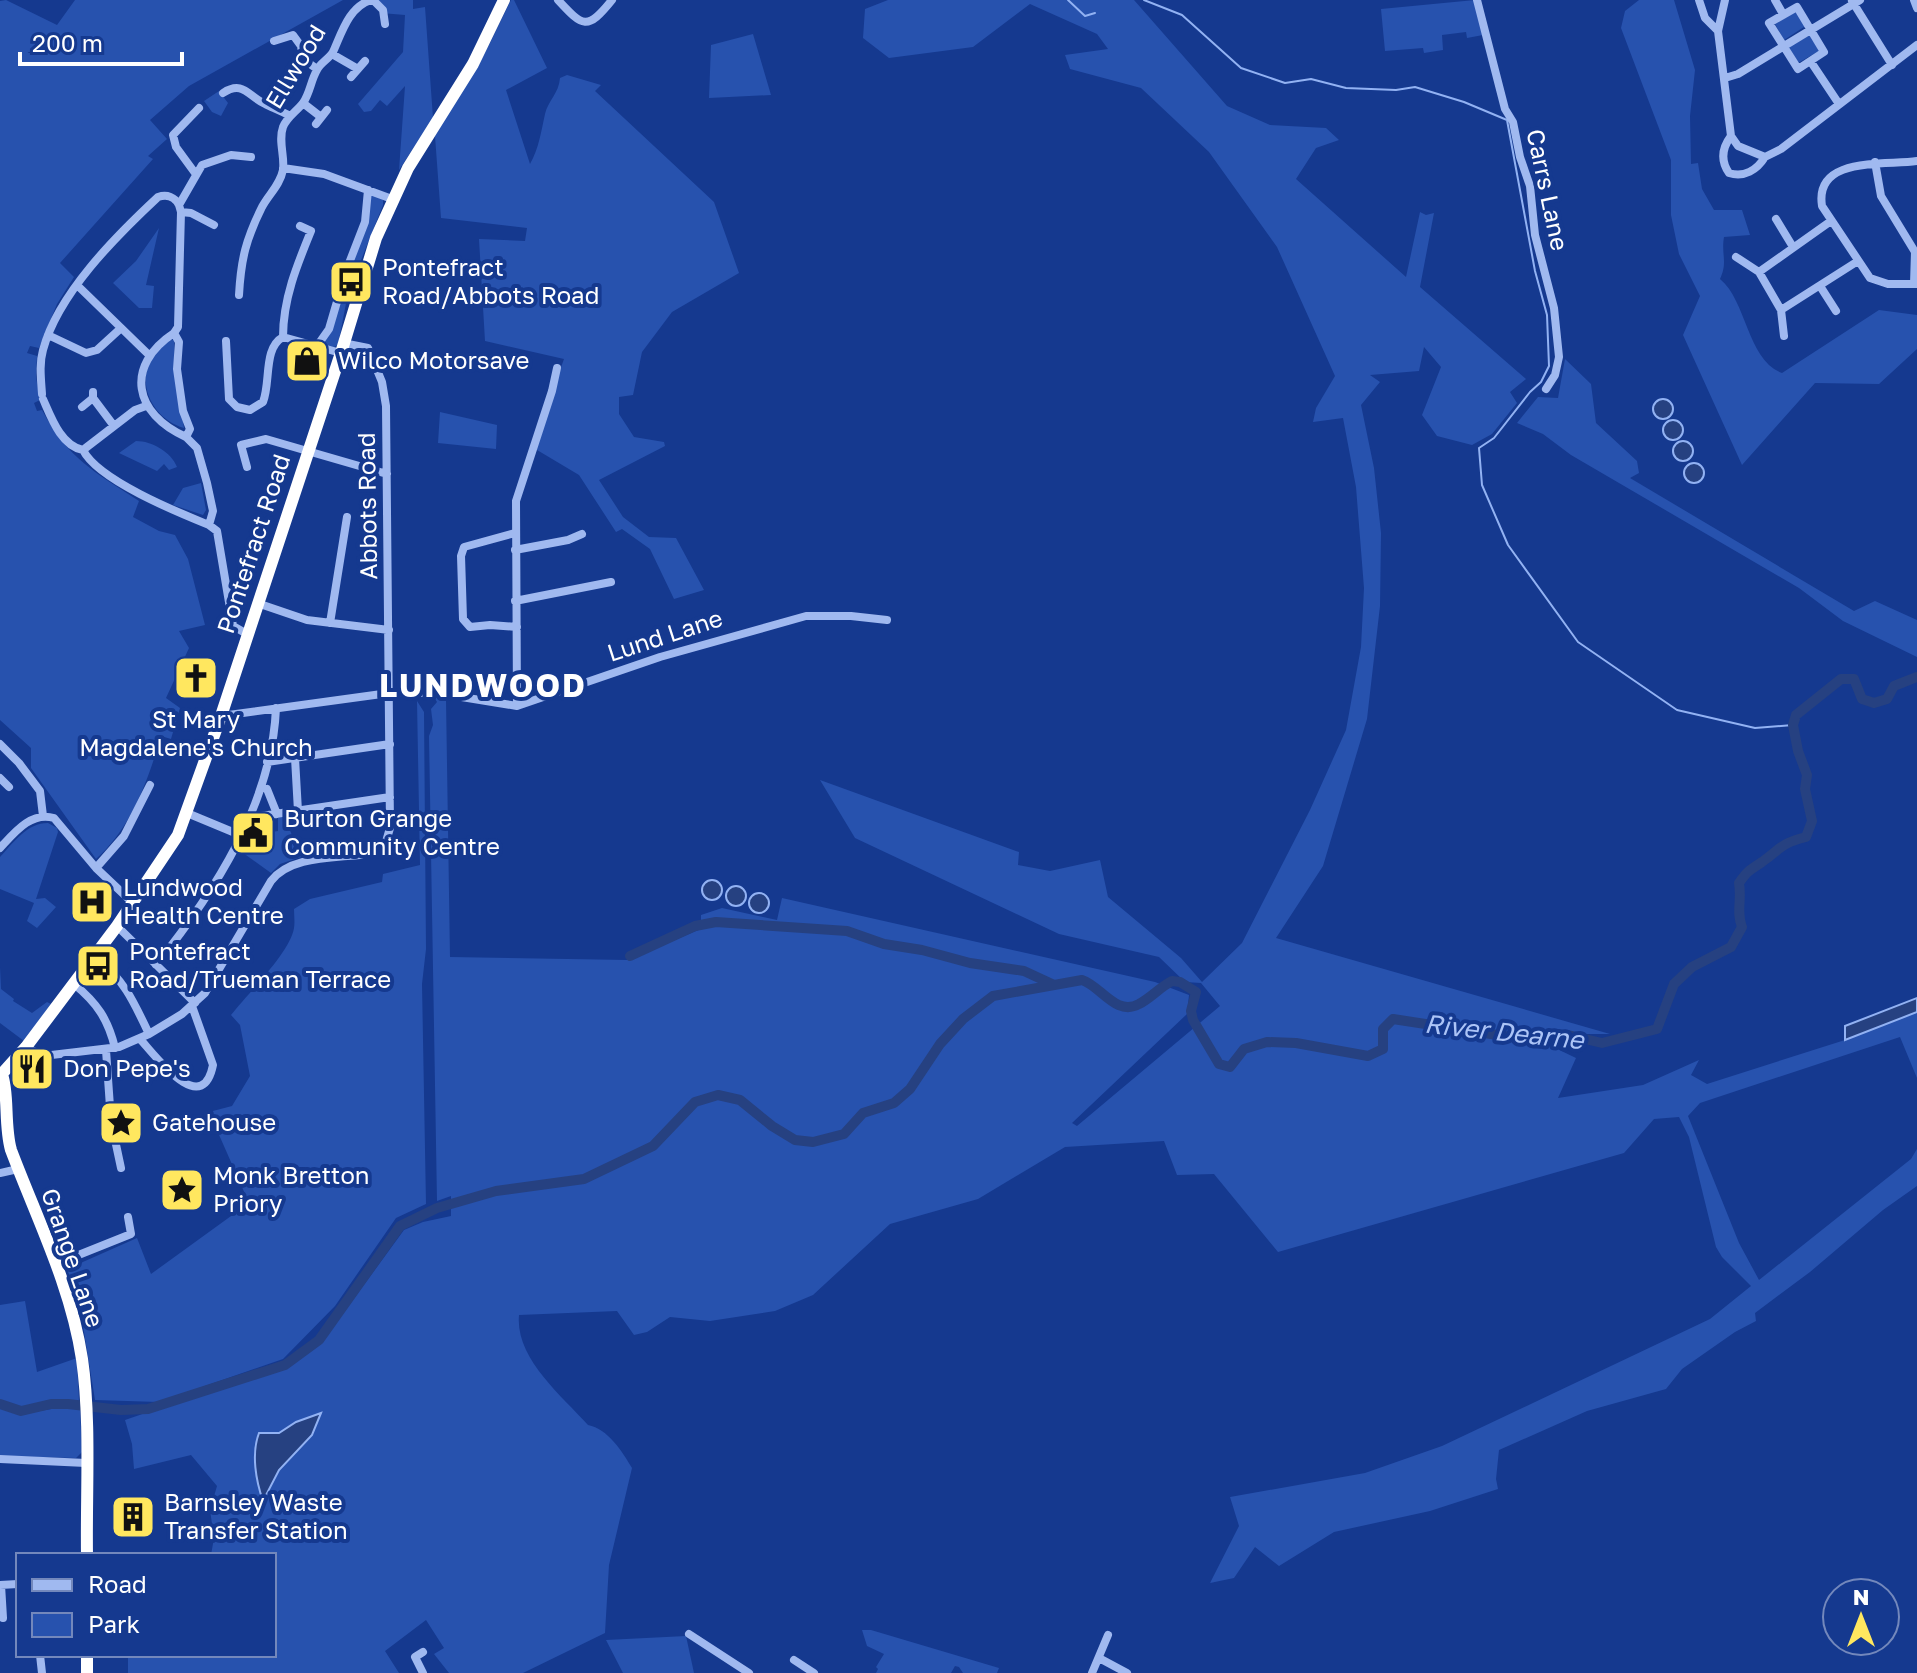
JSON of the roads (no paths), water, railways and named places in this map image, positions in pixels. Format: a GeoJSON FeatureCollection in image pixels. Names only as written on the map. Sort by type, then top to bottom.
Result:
{"type":"FeatureCollection","features":[{"type":"Feature","properties":{"kind":"highway","name":"Pontefract Road"},"geometry":{"type":"LineString","coordinates":[[1,1076],[133,903],[165,857],[187,813],[342,348],[368,257],[392,199],[473,64],[504,0]]}},
{"type":"Feature","properties":{"kind":"highway","name":"Grange Lane"},"geometry":{"type":"LineString","coordinates":[[1,1076],[5,1084],[6,1133],[56,1264],[82,1357],[87,1415],[87,1553]]}},
{"type":"Feature","properties":{"kind":"street","name":"Ellwood"},"geometry":{"type":"LineString","coordinates":[[283,168],[283,127],[303,103],[317,69],[332,54],[345,25],[361,3],[372,0],[383,10],[385,24]]}},
{"type":"Feature","properties":{"kind":"street"},"geometry":{"type":"LineString","coordinates":[[558,0],[577,21],[583,22],[593,20],[612,0]]}},
{"type":"Feature","properties":{"kind":"street","name":"Carrs Lane"},"geometry":{"type":"LineString","coordinates":[[1477,0],[1505,109],[1513,122],[1530,186],[1535,235],[1554,308],[1559,357],[1555,375],[1546,389]]}},
{"type":"Feature","properties":{"kind":"street"},"geometry":{"type":"LineString","coordinates":[[1699,0],[1705,18],[1718,31]]}},
{"type":"Feature","properties":{"kind":"street"},"geometry":{"type":"LineString","coordinates":[[1725,0],[1718,31],[1731,136],[1738,146],[1765,157]]}},
{"type":"Feature","properties":{"kind":"street"},"geometry":{"type":"LineString","coordinates":[[1775,0],[1783,14]]}},
{"type":"Feature","properties":{"kind":"street"},"geometry":{"type":"LineString","coordinates":[[1914,0],[1917,8]]}},
{"type":"Feature","properties":{"kind":"street"},"geometry":{"type":"LineString","coordinates":[[1725,78],[1738,74],[1855,2],[1892,65]]}},
{"type":"Feature","properties":{"kind":"street"},"geometry":{"type":"LineString","coordinates":[[1797,7],[1824,52],[1798,69],[1769,23],[1783,14],[1797,7]]}},
{"type":"Feature","properties":{"kind":"street"},"geometry":{"type":"LineString","coordinates":[[274,41],[293,35],[301,46],[303,59],[317,69]]}},
{"type":"Feature","properties":{"kind":"street"},"geometry":{"type":"LineString","coordinates":[[1731,136],[1723,152],[1725,168],[1737,176],[1754,170],[1765,157],[1781,149],[1917,45]]}},
{"type":"Feature","properties":{"kind":"street"},"geometry":{"type":"LineString","coordinates":[[332,54],[358,69]]}},
{"type":"Feature","properties":{"kind":"street"},"geometry":{"type":"LineString","coordinates":[[351,77],[365,61]]}},
{"type":"Feature","properties":{"kind":"street"},"geometry":{"type":"LineString","coordinates":[[1811,62],[1839,104]]}},
{"type":"Feature","properties":{"kind":"street"},"geometry":{"type":"LineString","coordinates":[[223,93],[240,84],[263,103],[290,116]]}},
{"type":"Feature","properties":{"kind":"street"},"geometry":{"type":"LineString","coordinates":[[303,103],[321,117]]}},
{"type":"Feature","properties":{"kind":"street"},"geometry":{"type":"LineString","coordinates":[[195,173],[176,147],[173,135],[199,108]]}},
{"type":"Feature","properties":{"kind":"street"},"geometry":{"type":"LineString","coordinates":[[209,525],[213,511],[197,448],[186,437],[166,427],[146,406],[142,379],[149,355],[159,342],[178,327],[180,209],[195,173],[214,159],[231,155],[251,157]]}},
{"type":"Feature","properties":{"kind":"street"},"geometry":{"type":"LineString","coordinates":[[1875,162],[1881,196],[1912,242],[1915,284],[1877,282],[1870,278],[1831,221],[1820,197],[1827,181],[1855,166],[1875,162],[1917,161]]}},
{"type":"Feature","properties":{"kind":"street"},"geometry":{"type":"LineString","coordinates":[[239,295],[242,254],[260,210],[273,193],[283,168],[324,174],[392,199]]}},
{"type":"Feature","properties":{"kind":"street"},"geometry":{"type":"LineString","coordinates":[[317,346],[329,329],[365,222],[368,190]]}},
{"type":"Feature","properties":{"kind":"street"},"geometry":{"type":"LineString","coordinates":[[214,225],[180,209],[176,199],[158,197],[71,292],[48,335],[41,362],[42,396],[51,418],[64,437],[76,449],[83,450],[94,464],[132,489],[217,531],[233,626],[247,634]]}},
{"type":"Feature","properties":{"kind":"street"},"geometry":{"type":"LineString","coordinates":[[1776,219],[1793,247]]}},
{"type":"Feature","properties":{"kind":"street"},"geometry":{"type":"LineString","coordinates":[[1759,272],[1831,221]]}},
{"type":"Feature","properties":{"kind":"street"},"geometry":{"type":"LineString","coordinates":[[283,337],[292,277],[311,231],[300,226]]}},
{"type":"Feature","properties":{"kind":"street"},"geometry":{"type":"LineString","coordinates":[[1736,257],[1759,272],[1781,310],[1781,331],[1784,336]]}},
{"type":"Feature","properties":{"kind":"street"},"geometry":{"type":"LineString","coordinates":[[1781,310],[1858,261]]}},
{"type":"Feature","properties":{"kind":"street"},"geometry":{"type":"LineString","coordinates":[[78,286],[149,355]]}},
{"type":"Feature","properties":{"kind":"street"},"geometry":{"type":"LineString","coordinates":[[1820,286],[1836,311]]}},
{"type":"Feature","properties":{"kind":"street"},"geometry":{"type":"LineString","coordinates":[[48,335],[86,353],[97,350],[120,329]]}},
{"type":"Feature","properties":{"kind":"street"},"geometry":{"type":"LineString","coordinates":[[174,333],[179,342],[177,369],[183,411],[190,429],[186,437]]}},
{"type":"Feature","properties":{"kind":"street"},"geometry":{"type":"LineString","coordinates":[[226,341],[229,399],[237,407],[250,410],[263,402],[276,341],[283,337],[317,346],[342,348]]}},
{"type":"Feature","properties":{"kind":"street","name":"Abbots Road"},"geometry":{"type":"LineString","coordinates":[[194,1005],[205,993],[271,881],[282,869],[378,852],[385,845],[390,828],[386,406],[382,382],[368,348],[342,348]]}},
{"type":"Feature","properties":{"kind":"street"},"geometry":{"type":"LineString","coordinates":[[517,706],[516,501],[557,368]]}},
{"type":"Feature","properties":{"kind":"street"},"geometry":{"type":"LineString","coordinates":[[82,407],[93,395],[114,426]]}},
{"type":"Feature","properties":{"kind":"street"},"geometry":{"type":"LineString","coordinates":[[83,450],[135,410],[146,406]]}},
{"type":"Feature","properties":{"kind":"street"},"geometry":{"type":"LineString","coordinates":[[247,467],[240,440],[266,439],[387,474]]}},
{"type":"Feature","properties":{"kind":"street"},"geometry":{"type":"LineString","coordinates":[[330,623],[347,517]]}},
{"type":"Feature","properties":{"kind":"street"},"geometry":{"type":"LineString","coordinates":[[515,533],[464,547],[461,556],[463,619],[470,627],[517,627]]}},
{"type":"Feature","properties":{"kind":"street"},"geometry":{"type":"LineString","coordinates":[[515,550],[568,540],[582,534]]}},
{"type":"Feature","properties":{"kind":"street"},"geometry":{"type":"LineString","coordinates":[[515,601],[611,582]]}},
{"type":"Feature","properties":{"kind":"street"},"geometry":{"type":"LineString","coordinates":[[257,603],[307,620],[389,630]]}},
{"type":"Feature","properties":{"kind":"street","name":"Lund Lane"},"geometry":{"type":"LineString","coordinates":[[221,716],[389,693],[437,693],[517,706],[660,657],[806,616],[887,620]]}},
{"type":"Feature","properties":{"kind":"street"},"geometry":{"type":"LineString","coordinates":[[156,965],[192,920],[225,868],[248,818],[267,762],[276,708]]}},
{"type":"Feature","properties":{"kind":"street"},"geometry":{"type":"LineString","coordinates":[[0,744],[40,791],[43,816]]}},
{"type":"Feature","properties":{"kind":"street"},"geometry":{"type":"LineString","coordinates":[[267,762],[390,744]]}},
{"type":"Feature","properties":{"kind":"street"},"geometry":{"type":"LineString","coordinates":[[295,758],[298,811]]}},
{"type":"Feature","properties":{"kind":"street"},"geometry":{"type":"LineString","coordinates":[[0,778],[9,787]]}},
{"type":"Feature","properties":{"kind":"street"},"geometry":{"type":"LineString","coordinates":[[96,868],[124,836],[150,785]]}},
{"type":"Feature","properties":{"kind":"street"},"geometry":{"type":"LineString","coordinates":[[267,789],[277,814]]}},
{"type":"Feature","properties":{"kind":"street"},"geometry":{"type":"LineString","coordinates":[[248,818],[390,797]]}},
{"type":"Feature","properties":{"kind":"street"},"geometry":{"type":"LineString","coordinates":[[187,813],[240,835]]}},
{"type":"Feature","properties":{"kind":"street"},"geometry":{"type":"LineString","coordinates":[[1,845],[26,822],[43,816],[54,818],[96,868],[133,903]]}},
{"type":"Feature","properties":{"kind":"street"},"geometry":{"type":"LineString","coordinates":[[121,930],[194,1005],[213,1065],[211,1074],[204,1082],[194,1086],[182,1083],[140,1039]]}},
{"type":"Feature","properties":{"kind":"street"},"geometry":{"type":"LineString","coordinates":[[95,956],[126,987],[149,1034]]}},
{"type":"Feature","properties":{"kind":"street"},"geometry":{"type":"LineString","coordinates":[[74,984],[100,1008],[109,1028],[111,1121],[121,1168]]}},
{"type":"Feature","properties":{"kind":"street"},"geometry":{"type":"LineString","coordinates":[[26,1047],[43,1056],[110,1049],[140,1039],[194,1005]]}},
{"type":"Feature","properties":{"kind":"street"},"geometry":{"type":"LineString","coordinates":[[0,1173],[18,1169]]}},
{"type":"Feature","properties":{"kind":"street"},"geometry":{"type":"LineString","coordinates":[[56,1264],[131,1234],[128,1217]]}},
{"type":"Feature","properties":{"kind":"street"},"geometry":{"type":"LineString","coordinates":[[0,1459],[86,1463]]}},
{"type":"Feature","properties":{"kind":"street"},"geometry":{"type":"LineString","coordinates":[[0,1585],[3,1618]]}},
{"type":"Feature","properties":{"kind":"street"},"geometry":{"type":"LineString","coordinates":[[689,1634],[749,1673]]}},
{"type":"Feature","properties":{"kind":"street"},"geometry":{"type":"LineString","coordinates":[[1092,1673],[1108,1635]]}},
{"type":"Feature","properties":{"kind":"street"},"geometry":{"type":"LineString","coordinates":[[423,1652],[415,1657],[423,1673]]}},
{"type":"Feature","properties":{"kind":"street"},"geometry":{"type":"LineString","coordinates":[[1099,1658],[1127,1673]]}},
{"type":"Feature","properties":{"kind":"street"},"geometry":{"type":"LineString","coordinates":[[794,1660],[814,1673]]}},
{"type":"Feature","properties":{"kind":"waterway"},"geometry":{"type":"LineString","coordinates":[[1068,0],[1085,16],[1095,13]]}},
{"type":"Feature","properties":{"kind":"waterway"},"geometry":{"type":"LineString","coordinates":[[1144,0],[1182,15],[1241,68],[1285,83],[1311,79],[1346,88],[1396,90],[1415,87],[1464,102],[1507,120],[1535,271],[1547,315],[1549,366],[1541,382],[1494,438],[1479,448],[1482,485],[1508,545],[1578,642],[1677,710],[1755,728],[1793,725]]}},
{"type":"Feature","properties":{"kind":"waterway","name":"River Dearne"},"geometry":{"type":"LineString","coordinates":[[0,1404],[21,1411],[51,1404],[148,1409],[285,1365],[319,1340],[400,1226],[437,1208],[496,1191],[584,1179],[653,1146],[695,1102],[718,1095],[740,1100],[795,1140],[813,1142],[844,1134],[863,1113],[894,1103],[910,1089],[940,1044],[963,1019],[993,996],[1082,980],[1116,1004],[1131,1007],[1172,981],[1180,982],[1196,992],[1191,1011],[1193,1020],[1219,1064],[1230,1067],[1244,1049],[1267,1042],[1296,1043],[1368,1056],[1383,1049],[1383,1029],[1393,1019],[1517,1038],[1568,1035],[1602,1043],[1657,1029],[1674,984],[1692,967],[1731,947],[1742,927],[1739,916],[1739,883],[1742,879],[1781,847],[1806,837],[1812,821],[1805,789],[1807,775],[1793,725],[1796,715],[1841,679],[1854,679],[1862,699],[1874,703],[1887,699],[1894,686],[1917,677]]}},
{"type":"Feature","properties":{"kind":"waterway","name":"River Dearne"},"geometry":{"type":"LineString","coordinates":[[630,956],[695,926],[716,922],[847,931],[884,944],[1024,971],[1052,984]]}},
{"type":"Feature","properties":{"kind":"place","name":"Pontefract Road/Abbots Road"},"geometry":{"type":"Point","coordinates":[351,282]}},
{"type":"Feature","properties":{"kind":"place","name":"Wilco Motorsave"},"geometry":{"type":"Point","coordinates":[307,361]}},
{"type":"Feature","properties":{"kind":"place","name":"St Mary Magdalene's Church"},"geometry":{"type":"Point","coordinates":[196,678]}},
{"type":"Feature","properties":{"kind":"place","name":"Burton Grange Community Centre"},"geometry":{"type":"Point","coordinates":[253,833]}},
{"type":"Feature","properties":{"kind":"place","name":"Lundwood Health Centre"},"geometry":{"type":"Point","coordinates":[92,902]}},
{"type":"Feature","properties":{"kind":"place","name":"Pontefract Road/Trueman Terrace"},"geometry":{"type":"Point","coordinates":[98,966]}},
{"type":"Feature","properties":{"kind":"place","name":"Don Pepe's"},"geometry":{"type":"Point","coordinates":[32,1069]}},
{"type":"Feature","properties":{"kind":"place","name":"Gatehouse"},"geometry":{"type":"Point","coordinates":[121,1123]}},
{"type":"Feature","properties":{"kind":"place","name":"Monk Bretton Priory"},"geometry":{"type":"Point","coordinates":[182,1190]}},
{"type":"Feature","properties":{"kind":"place","name":"Barnsley Waste Transfer Station"},"geometry":{"type":"Point","coordinates":[133,1517]}},
{"type":"Feature","properties":{"kind":"district","name":"LUNDWOOD"},"geometry":{"type":"Point","coordinates":[483,686]}}]}
